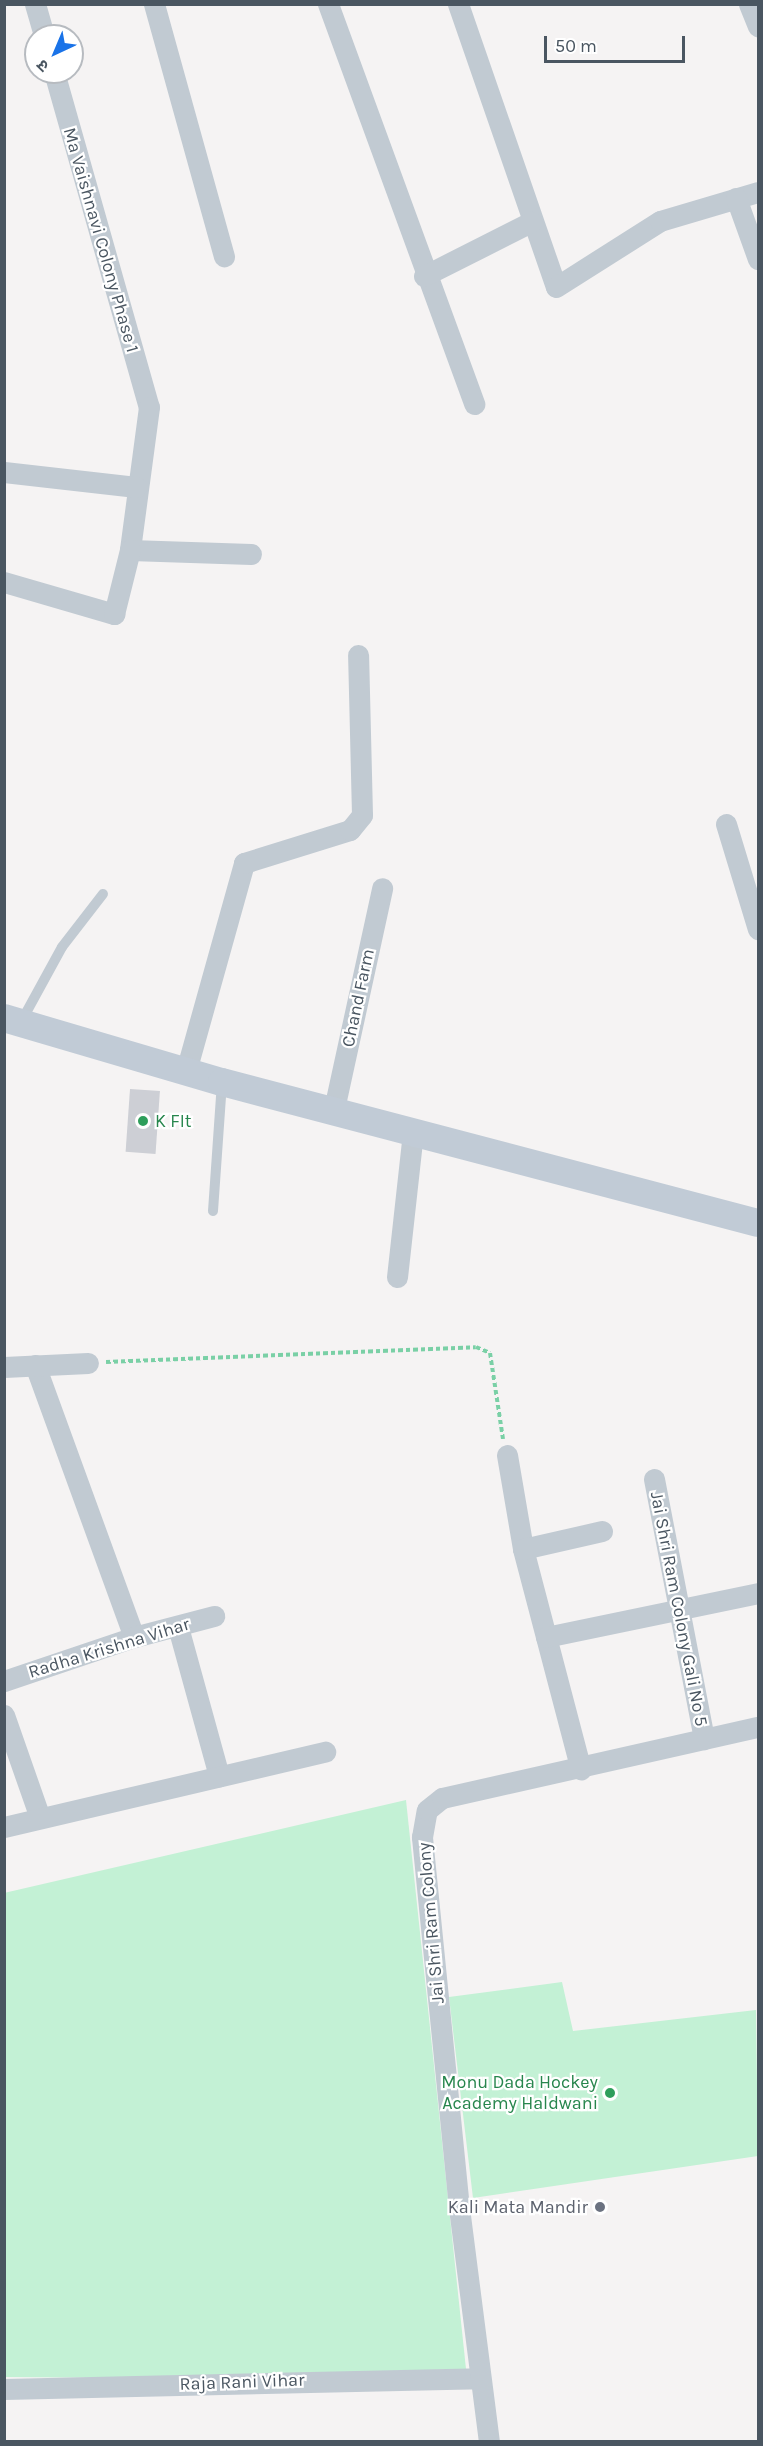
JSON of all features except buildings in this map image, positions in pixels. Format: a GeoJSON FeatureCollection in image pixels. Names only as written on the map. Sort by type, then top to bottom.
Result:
{"type":"FeatureCollection","features":[{"type":"Feature","properties":{"kind":"street"},"geometry":{"type":"LineString","coordinates":[[35,4],[41,24]]}},
{"type":"Feature","properties":{"kind":"street"},"geometry":{"type":"LineString","coordinates":[[154,4],[224,256]]}},
{"type":"Feature","properties":{"kind":"street"},"geometry":{"type":"LineString","coordinates":[[328,4],[424,276],[474,405]]}},
{"type":"Feature","properties":{"kind":"street"},"geometry":{"type":"LineString","coordinates":[[458,4],[531,222],[556,287],[660,221],[759,192]]}},
{"type":"Feature","properties":{"kind":"street"},"geometry":{"type":"LineString","coordinates":[[749,4],[759,26]]}},
{"type":"Feature","properties":{"kind":"street","name":"Ma Vaishnavi Colony Phase 1"},"geometry":{"type":"LineString","coordinates":[[57,84],[148,407],[136,487]]}},
{"type":"Feature","properties":{"kind":"street"},"geometry":{"type":"LineString","coordinates":[[736,198],[759,259]]}},
{"type":"Feature","properties":{"kind":"street"},"geometry":{"type":"LineString","coordinates":[[424,276],[531,222]]}},
{"type":"Feature","properties":{"kind":"street"},"geometry":{"type":"LineString","coordinates":[[4,472],[136,487],[130,550],[114,614],[4,582]]}},
{"type":"Feature","properties":{"kind":"street"},"geometry":{"type":"LineString","coordinates":[[130,550],[251,554]]}},
{"type":"Feature","properties":{"kind":"street"},"geometry":{"type":"LineString","coordinates":[[186,1071],[244,863],[350,830],[362,815],[358,655]]}},
{"type":"Feature","properties":{"kind":"street"},"geometry":{"type":"LineString","coordinates":[[726,824],[759,929]]}},
{"type":"Feature","properties":{"kind":"street","name":"Chand Farm"},"geometry":{"type":"LineString","coordinates":[[334,1109],[382,888]]}},
{"type":"Feature","properties":{"kind":"street"},"geometry":{"type":"LineString","coordinates":[[13,1020],[222,1082],[334,1109],[759,1223]]}},
{"type":"Feature","properties":{"kind":"street"},"geometry":{"type":"LineString","coordinates":[[397,1277],[413,1131]]}},
{"type":"Feature","properties":{"kind":"street"},"geometry":{"type":"LineString","coordinates":[[4,1367],[88,1363]]}},
{"type":"Feature","properties":{"kind":"street"},"geometry":{"type":"LineString","coordinates":[[35,1365],[134,1637]]}},
{"type":"Feature","properties":{"kind":"street"},"geometry":{"type":"LineString","coordinates":[[505,1449],[523,1549],[581,1770]]}},
{"type":"Feature","properties":{"kind":"street","name":"Jai Shri Ram Colony Gali No 5"},"geometry":{"type":"LineString","coordinates":[[654,1479],[704,1739]]}},
{"type":"Feature","properties":{"kind":"street"},"geometry":{"type":"LineString","coordinates":[[523,1549],[602,1531]]}},
{"type":"Feature","properties":{"kind":"street"},"geometry":{"type":"LineString","coordinates":[[546,1637],[680,1607],[759,1593]]}},
{"type":"Feature","properties":{"kind":"street","name":"Radha Krishna Vihar"},"geometry":{"type":"LineString","coordinates":[[4,1681],[134,1637],[214,1616]]}},
{"type":"Feature","properties":{"kind":"street"},"geometry":{"type":"LineString","coordinates":[[178,1627],[219,1776]]}},
{"type":"Feature","properties":{"kind":"street"},"geometry":{"type":"LineString","coordinates":[[4,1715],[40,1818]]}},
{"type":"Feature","properties":{"kind":"street","name":"Jai Shri Ram Colony"},"geometry":{"type":"LineString","coordinates":[[489,2442],[480,2378],[422,1837],[427,1810],[442,1798],[581,1770],[759,1727]]}},
{"type":"Feature","properties":{"kind":"street"},"geometry":{"type":"LineString","coordinates":[[4,1827],[325,1752]]}},
{"type":"Feature","properties":{"kind":"street","name":"Raja Rani Vihar"},"geometry":{"type":"LineString","coordinates":[[4,2389],[480,2378]]}},
{"type":"Feature","properties":{"kind":"lane"},"geometry":{"type":"LineString","coordinates":[[13,1020],[62,947],[103,894]]}},
{"type":"Feature","properties":{"kind":"lane"},"geometry":{"type":"LineString","coordinates":[[213,1211],[222,1082]]}},
{"type":"Feature","properties":{"kind":"path"},"geometry":{"type":"LineString","coordinates":[[88,1363],[476,1347],[490,1353],[505,1449]]}},
{"type":"Feature","properties":{"kind":"green space"},"geometry":{"type":"Polygon","coordinates":[[[406,1800],[466,2369],[138,2378],[5,2377],[4,1893],[406,1800]]]}},
{"type":"Feature","properties":{"kind":"green space","name":"Monu Dada Hockey Academy Haldwani"},"geometry":{"type":"Polygon","coordinates":[[[562,1982],[573,2031],[756,2010],[758,2156],[473,2198],[449,1997],[562,1982]]]}},
{"type":"Feature","properties":{"kind":"place","name":"K FIt"},"geometry":{"type":"Point","coordinates":[143,1121]}},
{"type":"Feature","properties":{"kind":"place","name":"Monu Dada Hockey Academy Haldwani"},"geometry":{"type":"Point","coordinates":[610,2093]}},
{"type":"Feature","properties":{"kind":"place","name":"Kali Mata Mandir"},"geometry":{"type":"Point","coordinates":[600,2207]}}]}
